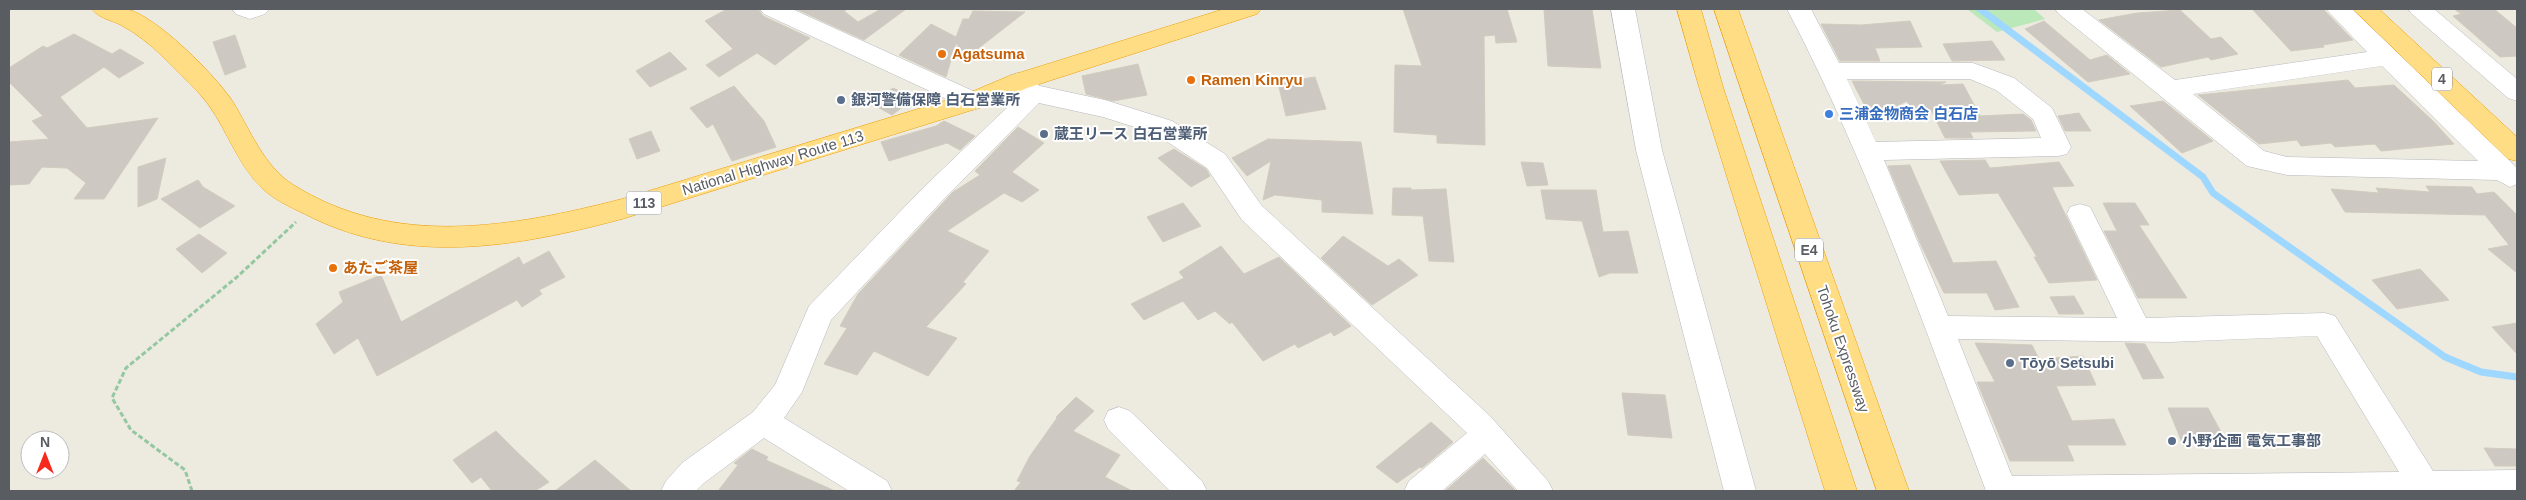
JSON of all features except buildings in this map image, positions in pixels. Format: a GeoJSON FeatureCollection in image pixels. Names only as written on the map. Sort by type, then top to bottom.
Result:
{"type":"FeatureCollection","features":[{"type":"Feature","properties":{"kind":"highway","name":"National Highway Route 113"},"geometry":{"type":"LineString","coordinates":[[104,9],[119,14],[148,30],[170,48],[216,97],[256,163],[279,189],[311,208],[357,226],[409,236],[461,239],[528,232],[598,217],[973,100],[1018,82],[1249,9]]}},
{"type":"Feature","properties":{"kind":"highway"},"geometry":{"type":"LineString","coordinates":[[1689,9],[1711,87],[1841,491]]}},
{"type":"Feature","properties":{"kind":"highway","name":"Tohoku Expressway"},"geometry":{"type":"LineString","coordinates":[[1726,9],[1893,491]]}},
{"type":"Feature","properties":{"kind":"highway","name":"4"},"geometry":{"type":"LineString","coordinates":[[2365,9],[2513,169]]}},
{"type":"Feature","properties":{"kind":"highway","name":"4"},"geometry":{"type":"LineString","coordinates":[[2390,9],[2517,125]]}},
{"type":"Feature","properties":{"kind":"street"},"geometry":{"type":"LineString","coordinates":[[244,9],[250,11],[257,9]]}},
{"type":"Feature","properties":{"kind":"street"},"geometry":{"type":"LineString","coordinates":[[772,9],[973,100]]}},
{"type":"Feature","properties":{"kind":"street"},"geometry":{"type":"LineString","coordinates":[[1623,9],[1649,150],[1740,491]]}},
{"type":"Feature","properties":{"kind":"street"},"geometry":{"type":"LineString","coordinates":[[1799,9],[1831,71],[1867,151],[1939,327],[2002,491],[2426,488],[2517,484]]}},
{"type":"Feature","properties":{"kind":"street"},"geometry":{"type":"LineString","coordinates":[[2338,9],[2387,57],[2513,169]]}},
{"type":"Feature","properties":{"kind":"street"},"geometry":{"type":"LineString","coordinates":[[2420,9],[2517,92]]}},
{"type":"Feature","properties":{"kind":"street"},"geometry":{"type":"LineString","coordinates":[[2074,10],[2256,159],[2288,166],[2513,169]]}},
{"type":"Feature","properties":{"kind":"street"},"geometry":{"type":"LineString","coordinates":[[2170,89],[2387,57]]}},
{"type":"Feature","properties":{"kind":"street"},"geometry":{"type":"LineString","coordinates":[[1831,71],[1973,71],[2005,84],[2043,114],[2058,147],[1867,151]]}},
{"type":"Feature","properties":{"kind":"street"},"geometry":{"type":"LineString","coordinates":[[677,491],[693,473],[764,421],[787,392],[819,314],[932,195],[1027,103],[1018,82]]}},
{"type":"Feature","properties":{"kind":"street"},"geometry":{"type":"LineString","coordinates":[[1018,82],[1032,94],[1104,109],[1162,127],[1216,161],[1252,213],[1487,434],[1537,491]]}},
{"type":"Feature","properties":{"kind":"street"},"geometry":{"type":"LineString","coordinates":[[2080,214],[2137,329]]}},
{"type":"Feature","properties":{"kind":"street"},"geometry":{"type":"LineString","coordinates":[[1939,327],[2137,329],[2325,324],[2426,488]]}},
{"type":"Feature","properties":{"kind":"street"},"geometry":{"type":"LineString","coordinates":[[1118,420],[1191,491]]}},
{"type":"Feature","properties":{"kind":"street"},"geometry":{"type":"LineString","coordinates":[[764,421],[794,442],[876,491]]}},
{"type":"Feature","properties":{"kind":"street"},"geometry":{"type":"LineString","coordinates":[[1420,491],[1487,434]]}},
{"type":"Feature","properties":{"kind":"path"},"geometry":{"type":"LineString","coordinates":[[192,491],[185,470],[131,430],[112,398],[126,368],[237,277],[311,208]]}},
{"type":"Feature","properties":{"kind":"green space"},"geometry":{"type":"Polygon","coordinates":[[[1967,9],[2034,9],[2045,19],[1997,32],[1967,9]]]}},
{"type":"Feature","properties":{"kind":"waterway"},"geometry":{"type":"LineString","coordinates":[[1980,9],[2203,177],[2213,193],[2445,357],[2481,372],[2517,377]]}},
{"type":"Feature","properties":{"kind":"place","name":"Agatsuma"},"geometry":{"type":"Point","coordinates":[942,54]}},
{"type":"Feature","properties":{"kind":"place","name":"Ramen Kinryu"},"geometry":{"type":"Point","coordinates":[1191,80]}},
{"type":"Feature","properties":{"kind":"place","name":"銀河警備保障 白石営業所"},"geometry":{"type":"Point","coordinates":[841,100]}},
{"type":"Feature","properties":{"kind":"place","name":"三浦金物商会 白石店"},"geometry":{"type":"Point","coordinates":[1829,114]}},
{"type":"Feature","properties":{"kind":"place","name":"蔵王リース 白石営業所"},"geometry":{"type":"Point","coordinates":[1044,134]}},
{"type":"Feature","properties":{"kind":"place","name":"あたご茶屋"},"geometry":{"type":"Point","coordinates":[333,268]}},
{"type":"Feature","properties":{"kind":"place","name":"Tōyō Setsubi"},"geometry":{"type":"Point","coordinates":[2010,363]}},
{"type":"Feature","properties":{"kind":"place","name":"小野企画 電気工事部"},"geometry":{"type":"Point","coordinates":[2172,441]}}]}
